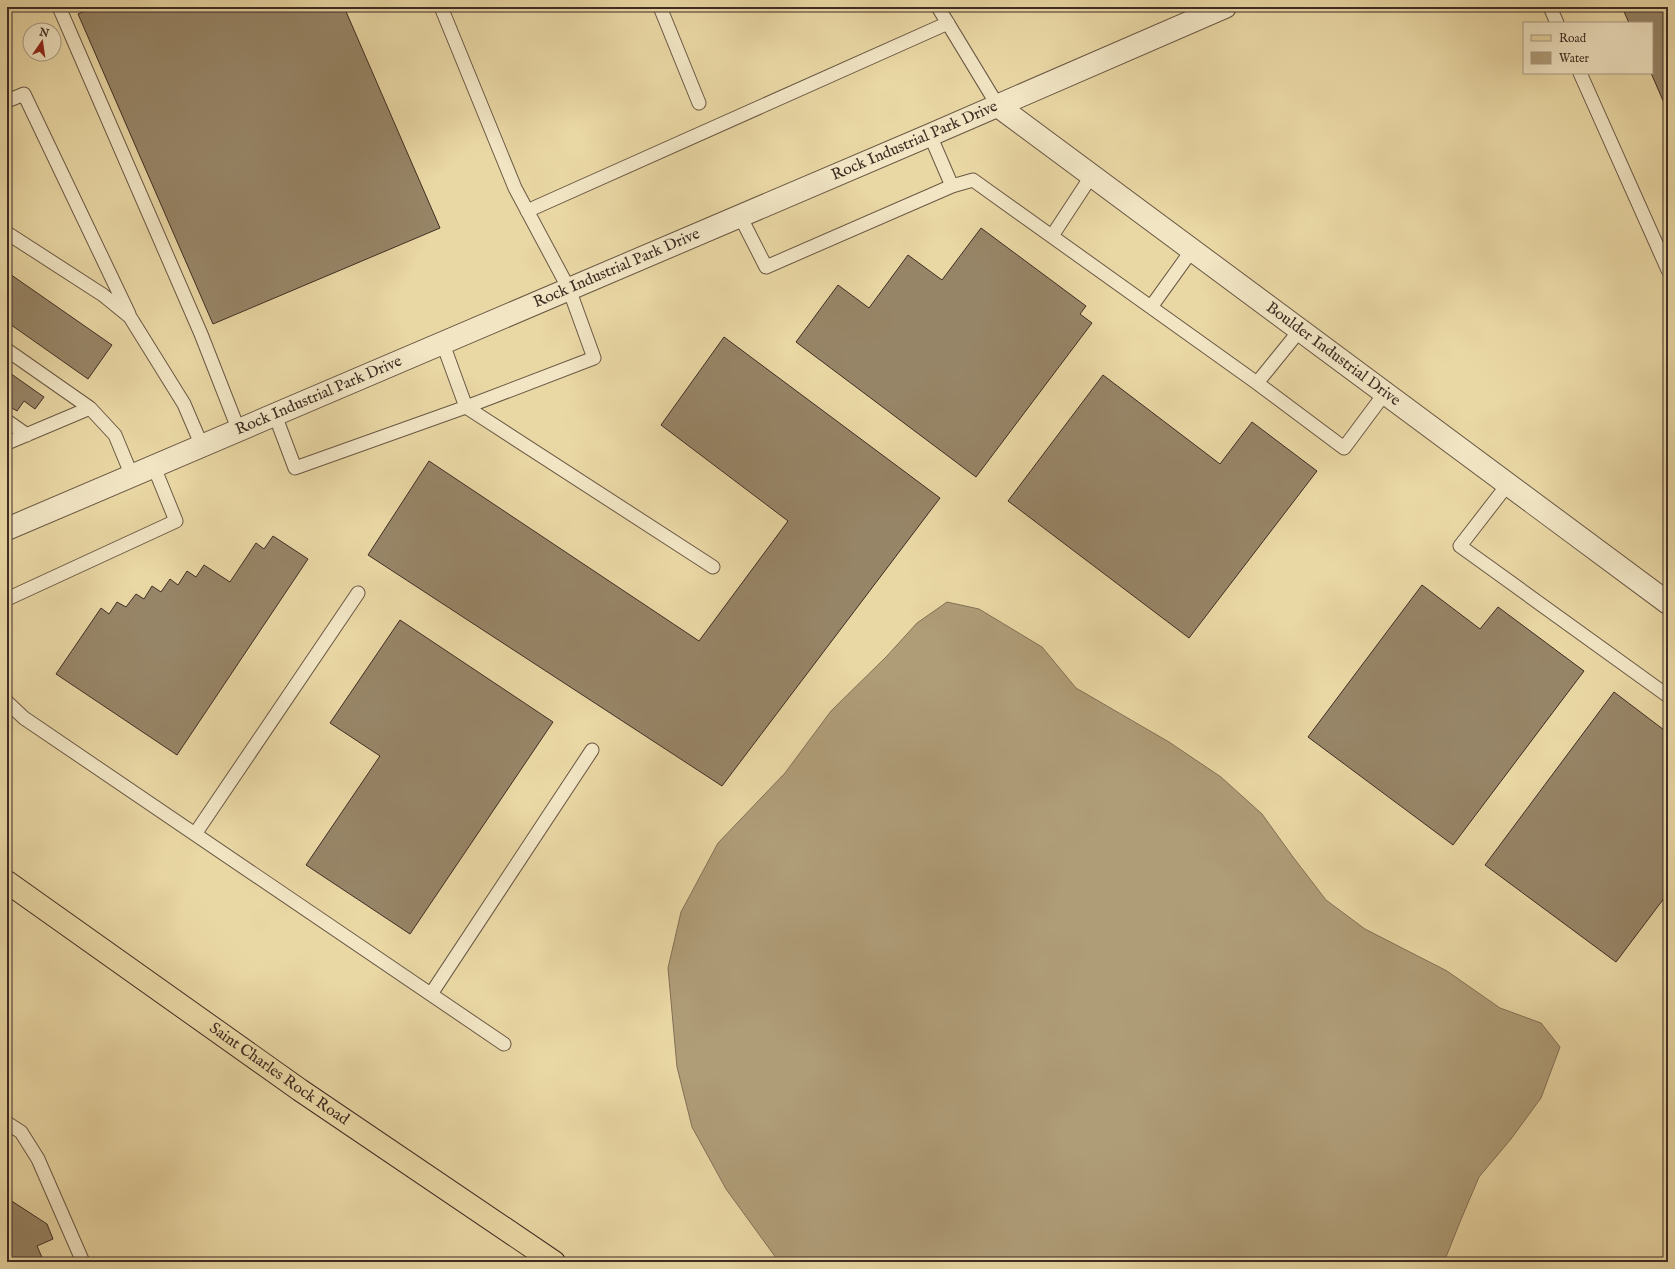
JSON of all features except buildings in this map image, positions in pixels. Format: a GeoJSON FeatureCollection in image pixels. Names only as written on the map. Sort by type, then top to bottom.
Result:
{"type":"FeatureCollection","features":[{"type":"Feature","properties":{"kind":"main road","name":"Saint Charles Rock Road"},"geometry":{"type":"LineString","coordinates":[[7,882],[300,1090],[554,1262]]}},
{"type":"Feature","properties":{"kind":"street","name":"Rock Industrial Park Drive"},"geometry":{"type":"LineString","coordinates":[[7,530],[998,106],[1225,7]]}},
{"type":"Feature","properties":{"kind":"street","name":"Boulder Industrial Drive"},"geometry":{"type":"LineString","coordinates":[[998,106],[1668,603]]}},
{"type":"Feature","properties":{"kind":"lane"},"geometry":{"type":"LineString","coordinates":[[59,7],[201,334],[238,431]]}},
{"type":"Feature","properties":{"kind":"lane"},"geometry":{"type":"LineString","coordinates":[[275,415],[295,468],[466,407],[594,358],[569,289],[515,188],[441,7]]}},
{"type":"Feature","properties":{"kind":"lane"},"geometry":{"type":"LineString","coordinates":[[660,7],[700,103]]}},
{"type":"Feature","properties":{"kind":"lane"},"geometry":{"type":"LineString","coordinates":[[938,7],[998,106]]}},
{"type":"Feature","properties":{"kind":"lane"},"geometry":{"type":"LineString","coordinates":[[1550,7],[1558,22]]}},
{"type":"Feature","properties":{"kind":"lane"},"geometry":{"type":"LineString","coordinates":[[528,211],[948,23]]}},
{"type":"Feature","properties":{"kind":"lane"},"geometry":{"type":"LineString","coordinates":[[1580,74],[1668,270]]}},
{"type":"Feature","properties":{"kind":"lane"},"geometry":{"type":"LineString","coordinates":[[7,101],[24,94],[130,317],[184,404],[202,446]]}},
{"type":"Feature","properties":{"kind":"lane"},"geometry":{"type":"LineString","coordinates":[[930,135],[952,186]]}},
{"type":"Feature","properties":{"kind":"lane"},"geometry":{"type":"LineString","coordinates":[[1052,236],[1092,175]]}},
{"type":"Feature","properties":{"kind":"lane"},"geometry":{"type":"LineString","coordinates":[[740,216],[766,267],[952,186],[973,180],[1151,307],[1344,448],[1385,393]]}},
{"type":"Feature","properties":{"kind":"lane"},"geometry":{"type":"LineString","coordinates":[[7,233],[103,295],[130,317]]}},
{"type":"Feature","properties":{"kind":"lane"},"geometry":{"type":"LineString","coordinates":[[1151,307],[1192,250]]}},
{"type":"Feature","properties":{"kind":"lane"},"geometry":{"type":"LineString","coordinates":[[1257,384],[1300,330]]}},
{"type":"Feature","properties":{"kind":"lane"},"geometry":{"type":"LineString","coordinates":[[442,344],[466,407],[713,567]]}},
{"type":"Feature","properties":{"kind":"lane"},"geometry":{"type":"LineString","coordinates":[[7,350],[90,408],[115,435],[132,476]]}},
{"type":"Feature","properties":{"kind":"lane"},"geometry":{"type":"LineString","coordinates":[[7,443],[90,408]]}},
{"type":"Feature","properties":{"kind":"lane"},"geometry":{"type":"LineString","coordinates":[[7,421],[28,435]]}},
{"type":"Feature","properties":{"kind":"lane"},"geometry":{"type":"LineString","coordinates":[[7,599],[176,521],[154,467]]}},
{"type":"Feature","properties":{"kind":"lane"},"geometry":{"type":"LineString","coordinates":[[1508,484],[1460,546],[1668,696]]}},
{"type":"Feature","properties":{"kind":"lane"},"geometry":{"type":"LineString","coordinates":[[195,834],[358,593]]}},
{"type":"Feature","properties":{"kind":"lane"},"geometry":{"type":"LineString","coordinates":[[7,702],[24,718],[504,1044]]}},
{"type":"Feature","properties":{"kind":"lane"},"geometry":{"type":"LineString","coordinates":[[431,994],[592,750]]}},
{"type":"Feature","properties":{"kind":"lane"},"geometry":{"type":"LineString","coordinates":[[7,1123],[21,1132],[38,1159],[83,1262]]}},
{"type":"Feature","properties":{"kind":"water"},"geometry":{"type":"Polygon","coordinates":[[[947,602],[979,609],[1042,647],[1076,688],[1169,742],[1221,777],[1262,814],[1326,900],[1365,929],[1447,971],[1500,1008],[1541,1023],[1560,1047],[1541,1098],[1511,1139],[1479,1177],[1444,1262],[779,1262],[726,1189],[692,1127],[677,1067],[668,968],[681,912],[718,843],[785,773],[831,711],[887,656],[917,623],[947,602]]]}}]}
